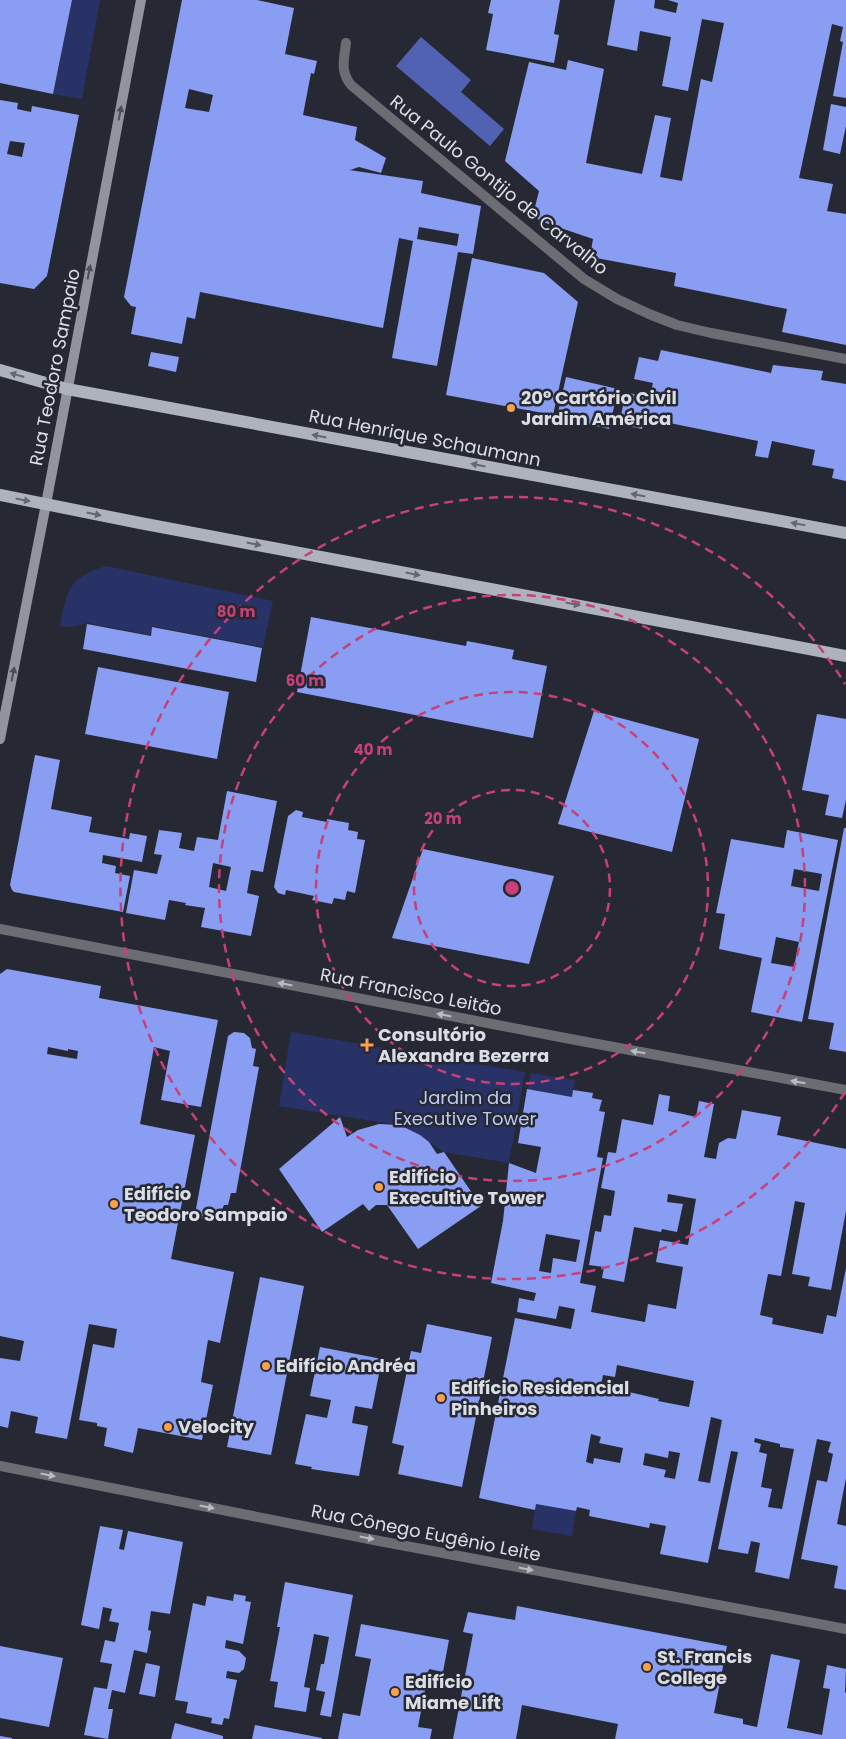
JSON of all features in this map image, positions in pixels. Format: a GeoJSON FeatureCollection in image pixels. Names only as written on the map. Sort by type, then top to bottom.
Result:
{"type":"FeatureCollection","features":[{"type":"Feature","properties":{"kind":"main road","name":"Rua Teodoro Sampaio"},"geometry":{"type":"LineString","coordinates":[[0,739],[141,0]]}},
{"type":"Feature","properties":{"kind":"main road","name":"Rua Henrique Schaumann"},"geometry":{"type":"LineString","coordinates":[[0,370],[67,389],[846,533]]}},
{"type":"Feature","properties":{"kind":"main road"},"geometry":{"type":"LineString","coordinates":[[0,495],[846,656]]}},
{"type":"Feature","properties":{"kind":"street","name":"Rua Paulo Gontijo de Carvalho"},"geometry":{"type":"LineString","coordinates":[[346,43],[343,68],[345,77],[351,84],[584,279],[617,299],[677,325],[846,359]]}},
{"type":"Feature","properties":{"kind":"street","name":"Rua Francisco Leitão"},"geometry":{"type":"LineString","coordinates":[[0,929],[846,1090]]}},
{"type":"Feature","properties":{"kind":"street","name":"Rua Cônego Eugênio Leite"},"geometry":{"type":"LineString","coordinates":[[0,1466],[374,1540],[846,1629]]}},
{"type":"Feature","properties":{"kind":"green space"},"geometry":{"type":"Polygon","coordinates":[[[72,0],[100,0],[82,99],[53,94],[72,0]]]}},
{"type":"Feature","properties":{"kind":"green space"},"geometry":{"type":"Polygon","coordinates":[[[106,566],[273,601],[263,647],[152,626],[150,635],[88,623],[70,627],[60,626],[71,587],[84,575],[106,566]]]}},
{"type":"Feature","properties":{"kind":"green space","name":"Jardim da Executive Tower"},"geometry":{"type":"Polygon","coordinates":[[[291,1032],[525,1072],[509,1163],[444,1152],[404,1126],[279,1106],[291,1032]]]}},
{"type":"Feature","properties":{"kind":"green space"},"geometry":{"type":"Polygon","coordinates":[[[531,1073],[575,1080],[572,1097],[527,1089],[531,1073]]]}},
{"type":"Feature","properties":{"kind":"green space"},"geometry":{"type":"Polygon","coordinates":[[[536,1504],[576,1511],[572,1536],[532,1529],[536,1504]]]}},
{"type":"Feature","properties":{"kind":"shaded area"},"geometry":{"type":"Polygon","coordinates":[[[421,37],[471,80],[461,92],[504,129],[490,146],[396,66],[421,37]]]}},
{"type":"Feature","properties":{"kind":"building"},"geometry":{"type":"Polygon","coordinates":[[[0,0],[72,0],[53,94],[0,83],[0,0]]]}},
{"type":"Feature","properties":{"kind":"building"},"geometry":{"type":"Polygon","coordinates":[[[182,0],[257,0],[294,8],[285,54],[317,61],[314,74],[311,73],[303,115],[357,127],[355,140],[386,158],[381,173],[359,167],[350,170],[336,168],[423,181],[421,193],[481,206],[473,254],[458,252],[437,366],[392,358],[413,241],[399,238],[383,328],[200,292],[195,319],[187,317],[182,344],[131,334],[136,307],[131,306],[124,297],[182,0]],[[189,89],[185,108],[209,112],[213,95],[189,89]],[[419,227],[417,239],[457,246],[459,234],[419,227]]]}},
{"type":"Feature","properties":{"kind":"building"},"geometry":{"type":"Polygon","coordinates":[[[491,0],[560,0],[554,34],[559,35],[554,63],[486,50],[493,14],[488,13],[491,0]]]}},
{"type":"Feature","properties":{"kind":"building"},"geometry":{"type":"Polygon","coordinates":[[[615,0],[655,0],[654,8],[676,13],[678,3],[668,0],[846,0],[846,98],[833,96],[843,42],[840,41],[843,27],[832,24],[799,178],[833,184],[827,211],[846,214],[846,345],[782,332],[787,309],[674,286],[676,273],[591,257],[593,239],[540,221],[533,215],[539,191],[505,161],[529,62],[566,70],[568,60],[604,69],[586,163],[642,174],[655,115],[671,118],[660,177],[682,181],[701,79],[712,82],[724,23],[702,19],[688,91],[662,86],[671,37],[640,31],[637,51],[607,45],[615,0]]]}},
{"type":"Feature","properties":{"kind":"building"},"geometry":{"type":"Polygon","coordinates":[[[0,100],[18,103],[17,109],[31,112],[32,106],[79,115],[47,276],[34,289],[0,283],[0,100]],[[10,141],[7,154],[22,157],[25,143],[10,141]]]}},
{"type":"Feature","properties":{"kind":"building"},"geometry":{"type":"Polygon","coordinates":[[[831,104],[846,107],[846,126],[840,154],[823,150],[831,104]]]}},
{"type":"Feature","properties":{"kind":"building"},"geometry":{"type":"Polygon","coordinates":[[[472,258],[544,273],[578,302],[553,415],[446,395],[472,258]]]}},
{"type":"Feature","properties":{"kind":"building"},"geometry":{"type":"Polygon","coordinates":[[[661,350],[771,373],[773,365],[823,371],[821,380],[846,384],[846,481],[832,478],[834,469],[812,465],[815,450],[772,441],[768,458],[755,456],[758,441],[645,418],[642,429],[619,424],[626,392],[649,398],[653,383],[634,379],[639,357],[658,361],[661,350]]]}},
{"type":"Feature","properties":{"kind":"building"},"geometry":{"type":"Polygon","coordinates":[[[151,352],[179,357],[176,372],[148,366],[151,352]]]}},
{"type":"Feature","properties":{"kind":"building"},"geometry":{"type":"Polygon","coordinates":[[[566,377],[618,389],[609,429],[557,417],[566,377]]]}},
{"type":"Feature","properties":{"kind":"building"},"geometry":{"type":"Polygon","coordinates":[[[311,617],[466,646],[467,641],[514,650],[512,659],[547,666],[533,738],[297,692],[311,617]]]}},
{"type":"Feature","properties":{"kind":"building"},"geometry":{"type":"Polygon","coordinates":[[[87,624],[151,636],[152,627],[262,648],[256,682],[83,649],[87,624]]]}},
{"type":"Feature","properties":{"kind":"building"},"geometry":{"type":"Polygon","coordinates":[[[98,667],[229,692],[217,759],[85,734],[98,667]]]}},
{"type":"Feature","properties":{"kind":"building"},"geometry":{"type":"Polygon","coordinates":[[[594,711],[699,739],[672,852],[558,824],[594,711]]]}},
{"type":"Feature","properties":{"kind":"building"},"geometry":{"type":"Polygon","coordinates":[[[817,714],[846,719],[846,800],[842,818],[825,815],[829,795],[802,790],[817,714]]]}},
{"type":"Feature","properties":{"kind":"building"},"geometry":{"type":"Polygon","coordinates":[[[35,755],[60,760],[51,809],[92,817],[89,832],[129,839],[130,833],[147,836],[142,862],[103,855],[102,863],[116,866],[115,873],[130,876],[123,912],[14,892],[12,890],[10,885],[35,755]]]}},
{"type":"Feature","properties":{"kind":"building"},"geometry":{"type":"Polygon","coordinates":[[[227,791],[277,801],[263,872],[251,870],[247,893],[259,896],[251,936],[201,927],[205,908],[185,905],[186,903],[169,900],[165,920],[126,913],[134,870],[157,874],[162,855],[154,854],[159,830],[182,833],[179,848],[194,851],[197,837],[218,840],[227,791]],[[213,863],[209,887],[226,891],[231,867],[213,863]]]}},
{"type":"Feature","properties":{"kind":"building"},"geometry":{"type":"Polygon","coordinates":[[[296,810],[303,812],[302,817],[327,822],[327,819],[349,823],[348,830],[358,832],[357,839],[365,840],[355,893],[347,891],[345,900],[334,898],[332,904],[312,900],[314,896],[286,890],[285,895],[278,893],[274,887],[288,816],[296,810]]]}},
{"type":"Feature","properties":{"kind":"building"},"geometry":{"type":"Polygon","coordinates":[[[844,828],[846,828],[846,1052],[829,1049],[834,1023],[808,1019],[844,828]]]}},
{"type":"Feature","properties":{"kind":"building"},"geometry":{"type":"Polygon","coordinates":[[[787,830],[838,840],[802,1022],[751,1012],[762,958],[719,949],[725,914],[716,913],[731,839],[784,848],[787,830]],[[794,869],[791,886],[819,891],[822,874],[794,869]],[[776,937],[771,963],[794,967],[799,942],[776,937]]]}},
{"type":"Feature","properties":{"kind":"building"},"geometry":{"type":"Polygon","coordinates":[[[423,849],[554,876],[529,964],[392,938],[423,849]]]}},
{"type":"Feature","properties":{"kind":"building"},"geometry":{"type":"Polygon","coordinates":[[[7,969],[101,986],[99,998],[218,1020],[201,1107],[161,1100],[170,1051],[154,1047],[140,1124],[195,1135],[171,1259],[234,1272],[220,1343],[208,1340],[201,1382],[213,1385],[202,1440],[138,1428],[133,1453],[104,1446],[107,1428],[97,1426],[97,1423],[79,1420],[93,1344],[114,1348],[117,1329],[89,1324],[67,1439],[35,1433],[38,1417],[11,1411],[8,1428],[0,1426],[0,1358],[20,1361],[24,1341],[0,1336],[0,974],[7,969]],[[48,1047],[47,1054],[77,1059],[78,1051],[68,1049],[68,1051],[48,1047]]]}},
{"type":"Feature","properties":{"kind":"building"},"geometry":{"type":"Polygon","coordinates":[[[234,1032],[244,1033],[250,1038],[252,1048],[256,1049],[253,1066],[259,1067],[236,1193],[231,1193],[228,1205],[224,1205],[219,1217],[213,1221],[206,1221],[195,1214],[228,1036],[234,1032]]]}},
{"type":"Feature","properties":{"kind":"building"},"geometry":{"type":"Polygon","coordinates":[[[527,1089],[572,1097],[573,1090],[593,1093],[592,1098],[602,1100],[599,1111],[605,1112],[597,1157],[603,1158],[580,1283],[596,1286],[591,1312],[645,1322],[648,1304],[676,1309],[683,1267],[656,1262],[660,1240],[688,1245],[696,1199],[668,1194],[667,1202],[683,1204],[677,1232],[662,1229],[661,1232],[634,1227],[624,1282],[602,1278],[604,1267],[589,1265],[595,1231],[601,1232],[604,1215],[611,1216],[615,1191],[601,1188],[608,1152],[616,1153],[622,1119],[653,1125],[659,1094],[670,1096],[668,1111],[696,1117],[699,1101],[714,1104],[704,1157],[716,1159],[719,1143],[728,1138],[736,1139],[742,1110],[781,1117],[777,1135],[846,1149],[846,1211],[831,1290],[808,1286],[810,1277],[792,1274],[805,1203],[795,1201],[781,1276],[768,1274],[760,1315],[773,1318],[772,1324],[823,1334],[827,1315],[836,1317],[846,1268],[846,1478],[837,1524],[846,1526],[846,1590],[834,1588],[838,1566],[801,1559],[817,1480],[827,1482],[833,1454],[828,1452],[831,1442],[817,1439],[789,1579],[755,1572],[760,1543],[751,1541],[748,1554],[718,1549],[738,1452],[731,1451],[708,1563],[660,1554],[666,1526],[650,1523],[649,1528],[589,1516],[590,1510],[577,1507],[576,1511],[536,1504],[535,1510],[479,1498],[515,1318],[571,1329],[575,1309],[559,1306],[556,1319],[517,1312],[519,1298],[534,1301],[536,1293],[491,1283],[503,1221],[509,1163],[536,1173],[541,1147],[518,1143],[527,1089]],[[546,1234],[539,1271],[551,1273],[553,1258],[576,1262],[580,1240],[546,1234]],[[617,1365],[615,1377],[603,1375],[600,1391],[628,1396],[629,1392],[659,1399],[658,1401],[689,1407],[694,1381],[617,1365]],[[711,1417],[698,1481],[710,1483],[722,1420],[711,1417]],[[591,1434],[586,1462],[593,1464],[594,1458],[620,1463],[623,1448],[599,1443],[601,1437],[591,1434]],[[755,1438],[754,1442],[761,1444],[759,1452],[767,1454],[761,1487],[772,1489],[768,1507],[782,1509],[794,1449],[780,1447],[780,1444],[755,1438]],[[669,1451],[668,1458],[645,1453],[643,1465],[666,1470],[664,1477],[675,1479],[680,1453],[669,1451]]]}},
{"type":"Feature","properties":{"kind":"building","name":"Edifício Execultive Tower"},"geometry":{"type":"Polygon","coordinates":[[[340,1117],[347,1137],[358,1130],[379,1124],[400,1125],[420,1135],[429,1142],[437,1154],[444,1152],[481,1206],[418,1249],[387,1205],[376,1205],[369,1211],[363,1204],[322,1232],[279,1169],[340,1117]]]}},
{"type":"Feature","properties":{"kind":"building","name":"Edifício Andréa"},"geometry":{"type":"Polygon","coordinates":[[[260,1277],[304,1286],[271,1455],[227,1447],[260,1277]]]}},
{"type":"Feature","properties":{"kind":"building","name":"Edifício Residencial Pinheiros"},"geometry":{"type":"Polygon","coordinates":[[[427,1324],[492,1337],[462,1487],[398,1474],[404,1446],[392,1443],[411,1351],[421,1353],[427,1324]]]}},
{"type":"Feature","properties":{"kind":"building"},"geometry":{"type":"Polygon","coordinates":[[[320,1347],[382,1359],[372,1409],[355,1406],[352,1423],[368,1426],[359,1476],[311,1469],[312,1467],[295,1464],[306,1414],[327,1418],[331,1400],[310,1396],[320,1347]]]}},
{"type":"Feature","properties":{"kind":"building"},"geometry":{"type":"Polygon","coordinates":[[[100,1526],[123,1530],[119,1549],[124,1550],[128,1531],[183,1542],[170,1614],[151,1611],[148,1630],[151,1631],[147,1653],[134,1650],[125,1693],[112,1690],[108,1709],[113,1709],[108,1739],[84,1735],[94,1687],[107,1689],[112,1664],[100,1662],[105,1640],[115,1642],[119,1623],[109,1621],[112,1609],[103,1607],[99,1629],[81,1625],[100,1526]]]}},
{"type":"Feature","properties":{"kind":"building"},"geometry":{"type":"Polygon","coordinates":[[[285,1582],[353,1595],[331,1717],[320,1715],[325,1692],[316,1690],[321,1664],[324,1664],[329,1637],[314,1634],[304,1687],[310,1688],[306,1712],[274,1707],[278,1682],[270,1681],[280,1627],[277,1627],[285,1582]]]}},
{"type":"Feature","properties":{"kind":"building"},"geometry":{"type":"Polygon","coordinates":[[[234,1594],[246,1596],[245,1601],[251,1602],[243,1644],[226,1640],[225,1648],[239,1651],[246,1658],[244,1669],[239,1673],[227,1671],[226,1678],[237,1680],[229,1719],[224,1718],[222,1725],[211,1723],[212,1718],[186,1713],[188,1702],[175,1700],[193,1603],[205,1606],[207,1596],[233,1601],[234,1594]]]}},
{"type":"Feature","properties":{"kind":"building","name":"St. Francis College"},"geometry":{"type":"Polygon","coordinates":[[[517,1606],[727,1646],[714,1713],[743,1719],[743,1724],[757,1727],[771,1654],[800,1660],[787,1728],[822,1735],[830,1689],[823,1688],[827,1665],[846,1669],[846,1739],[615,1739],[618,1724],[522,1705],[516,1739],[453,1739],[473,1634],[463,1632],[468,1612],[515,1620],[517,1606]]]}},
{"type":"Feature","properties":{"kind":"building","name":"Edifício Miame Lift"},"geometry":{"type":"Polygon","coordinates":[[[361,1624],[449,1640],[443,1672],[429,1669],[418,1727],[432,1729],[430,1739],[338,1739],[343,1713],[360,1716],[371,1659],[355,1656],[361,1624]]]}},
{"type":"Feature","properties":{"kind":"building"},"geometry":{"type":"Polygon","coordinates":[[[0,1646],[63,1658],[49,1727],[0,1718],[0,1646]]]}},
{"type":"Feature","properties":{"kind":"building"},"geometry":{"type":"Polygon","coordinates":[[[146,1663],[160,1666],[155,1697],[139,1694],[146,1663]]]}},
{"type":"Feature","properties":{"kind":"building"},"geometry":{"type":"Polygon","coordinates":[[[175,1723],[223,1736],[223,1739],[171,1739],[175,1723]]]}},
{"type":"Feature","properties":{"kind":"building"},"geometry":{"type":"Polygon","coordinates":[[[255,1725],[322,1738],[322,1739],[252,1739],[255,1725]]]}},
{"type":"Feature","properties":{"kind":"building"},"geometry":{"type":"Polygon","coordinates":[[[0,1736],[12,1738],[12,1739],[0,1739],[0,1736]]]}},
{"type":"Feature","properties":{"kind":"place","name":"20º Cartório Civil Jardim América"},"geometry":{"type":"Point","coordinates":[511,408]}},
{"type":"Feature","properties":{"kind":"place","name":"Consultório Alexandra Bezerra"},"geometry":{"type":"Point","coordinates":[367,1045]}},
{"type":"Feature","properties":{"kind":"place","name":"Edifício Execultive Tower"},"geometry":{"type":"Point","coordinates":[379,1187]}},
{"type":"Feature","properties":{"kind":"place","name":"Edifício Teodoro Sampaio"},"geometry":{"type":"Point","coordinates":[114,1204]}},
{"type":"Feature","properties":{"kind":"place","name":"Edifício Andréa"},"geometry":{"type":"Point","coordinates":[266,1366]}},
{"type":"Feature","properties":{"kind":"place","name":"Edifício Residencial Pinheiros"},"geometry":{"type":"Point","coordinates":[441,1398]}},
{"type":"Feature","properties":{"kind":"place","name":"Velocity"},"geometry":{"type":"Point","coordinates":[168,1427]}},
{"type":"Feature","properties":{"kind":"place","name":"St. Francis College"},"geometry":{"type":"Point","coordinates":[647,1667]}},
{"type":"Feature","properties":{"kind":"place","name":"Edifício Miame Lift"},"geometry":{"type":"Point","coordinates":[395,1692]}}]}
